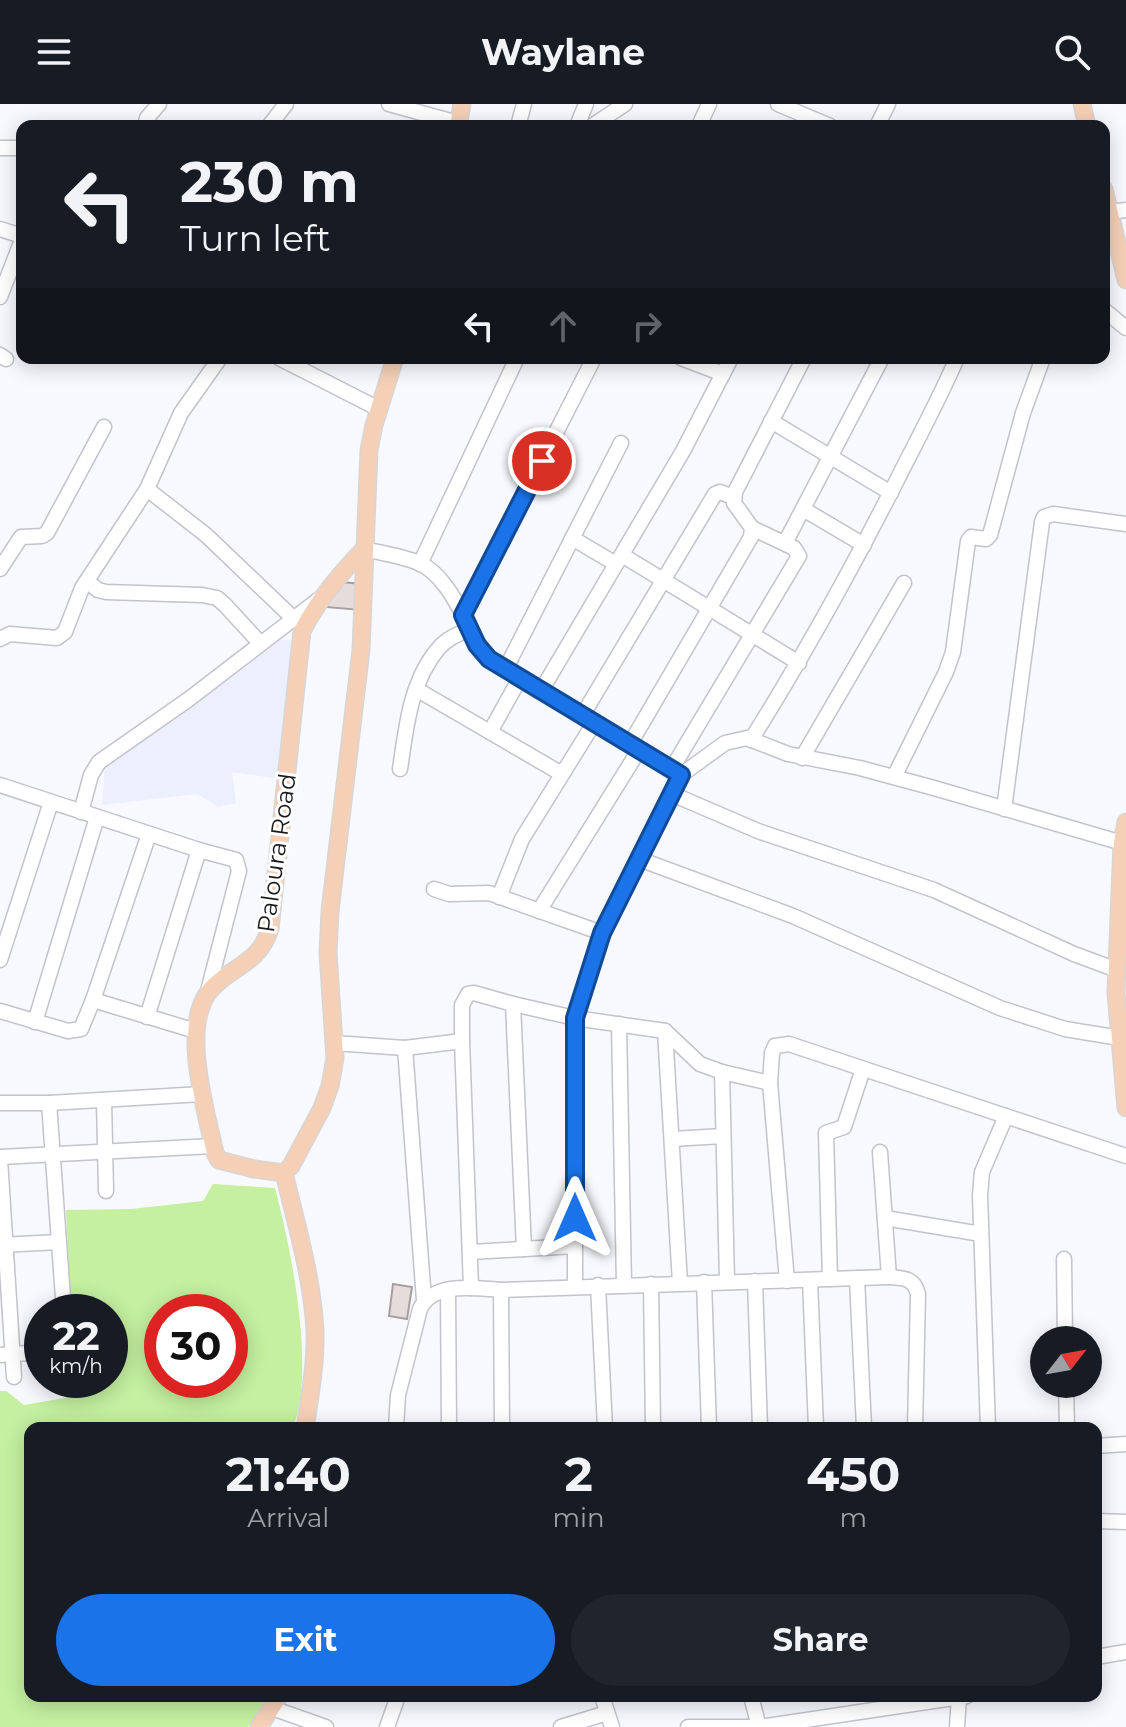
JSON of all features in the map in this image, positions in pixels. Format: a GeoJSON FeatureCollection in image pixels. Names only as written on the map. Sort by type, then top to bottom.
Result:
{"type":"FeatureCollection","features":[{"type":"Feature","properties":{"kind":"main road"},"geometry":{"type":"LineString","coordinates":[[1118,211],[1126,280]]}},
{"type":"Feature","properties":{"kind":"main road"},"geometry":{"type":"LineString","coordinates":[[284,1173],[291,1166],[322,1108],[335,1058],[328,953],[330,911],[361,650],[369,450],[390,364]]}},
{"type":"Feature","properties":{"kind":"main road","name":"Paloura Road"},"geometry":{"type":"LineString","coordinates":[[208,991],[255,957],[265,945],[270,929],[302,631],[318,600],[364,549]]}},
{"type":"Feature","properties":{"kind":"main road"},"geometry":{"type":"LineString","coordinates":[[1126,822],[1117,970],[1126,1108]]}},
{"type":"Feature","properties":{"kind":"main road"},"geometry":{"type":"LineString","coordinates":[[208,991],[201,1005],[196,1031],[202,1094],[213,1146],[219,1160],[284,1173]]}},
{"type":"Feature","properties":{"kind":"main road"},"geometry":{"type":"LineString","coordinates":[[284,1173],[303,1249],[314,1321],[314,1364],[306,1422]]}},
{"type":"Feature","properties":{"kind":"main road"},"geometry":{"type":"LineString","coordinates":[[259,1727],[275,1702]]}},
{"type":"Feature","properties":{"kind":"street"},"geometry":{"type":"LineString","coordinates":[[139,104],[156,107]]}},
{"type":"Feature","properties":{"kind":"street"},"geometry":{"type":"LineString","coordinates":[[274,120],[286,104]]}},
{"type":"Feature","properties":{"kind":"street"},"geometry":{"type":"LineString","coordinates":[[389,104],[442,120]]}},
{"type":"Feature","properties":{"kind":"street"},"geometry":{"type":"LineString","coordinates":[[601,120],[625,104]]}},
{"type":"Feature","properties":{"kind":"street"},"geometry":{"type":"LineString","coordinates":[[778,104],[815,120]]}},
{"type":"Feature","properties":{"kind":"street"},"geometry":{"type":"LineString","coordinates":[[0,297],[16,254]]}},
{"type":"Feature","properties":{"kind":"street"},"geometry":{"type":"LineString","coordinates":[[1110,315],[1126,328]]}},
{"type":"Feature","properties":{"kind":"street"},"geometry":{"type":"LineString","coordinates":[[0,639],[10,634],[61,636],[65,632],[82,588],[147,489],[181,413],[216,364]]}},
{"type":"Feature","properties":{"kind":"street"},"geometry":{"type":"LineString","coordinates":[[291,364],[379,409]]}},
{"type":"Feature","properties":{"kind":"street"},"geometry":{"type":"LineString","coordinates":[[420,564],[514,364]]}},
{"type":"Feature","properties":{"kind":"street"},"geometry":{"type":"LineString","coordinates":[[400,769],[406,724],[416,689],[438,648],[466,622],[591,364]]}},
{"type":"Feature","properties":{"kind":"street"},"geometry":{"type":"LineString","coordinates":[[697,364],[723,374]]}},
{"type":"Feature","properties":{"kind":"street"},"geometry":{"type":"LineString","coordinates":[[541,691],[683,451],[728,364]]}},
{"type":"Feature","properties":{"kind":"street"},"geometry":{"type":"LineString","coordinates":[[575,1287],[575,1018],[602,933],[672,794],[676,772],[799,556],[797,550],[752,528],[736,507],[733,497],[801,364]]}},
{"type":"Feature","properties":{"kind":"street"},"geometry":{"type":"LineString","coordinates":[[785,543],[878,364]]}},
{"type":"Feature","properties":{"kind":"street"},"geometry":{"type":"LineString","coordinates":[[751,740],[799,663],[864,545],[954,364]]}},
{"type":"Feature","properties":{"kind":"street"},"geometry":{"type":"LineString","coordinates":[[894,777],[946,672],[953,652],[968,541],[971,537],[986,539],[990,535],[1023,413],[1041,364]]}},
{"type":"Feature","properties":{"kind":"street"},"geometry":{"type":"LineString","coordinates":[[771,421],[891,493]]}},
{"type":"Feature","properties":{"kind":"street"},"geometry":{"type":"LineString","coordinates":[[0,569],[21,537],[47,533],[104,427]]}},
{"type":"Feature","properties":{"kind":"street"},"geometry":{"type":"LineString","coordinates":[[505,670],[621,443]]}},
{"type":"Feature","properties":{"kind":"street"},"geometry":{"type":"LineString","coordinates":[[147,489],[206,535],[293,618]]}},
{"type":"Feature","properties":{"kind":"street"},"geometry":{"type":"LineString","coordinates":[[499,897],[522,839],[562,774],[588,719],[663,581],[715,494],[720,492],[733,497]]}},
{"type":"Feature","properties":{"kind":"street"},"geometry":{"type":"LineString","coordinates":[[803,509],[864,545]]}},
{"type":"Feature","properties":{"kind":"street"},"geometry":{"type":"LineString","coordinates":[[1004,809],[1044,517],[1053,514],[1126,524]]}},
{"type":"Feature","properties":{"kind":"street"},"geometry":{"type":"LineString","coordinates":[[539,911],[751,537],[752,528]]}},
{"type":"Feature","properties":{"kind":"street"},"geometry":{"type":"LineString","coordinates":[[572,538],[663,581],[799,663]]}},
{"type":"Feature","properties":{"kind":"street"},"geometry":{"type":"LineString","coordinates":[[364,549],[420,564],[448,592],[477,645],[489,659],[676,772]]}},
{"type":"Feature","properties":{"kind":"street"},"geometry":{"type":"LineString","coordinates":[[88,582],[106,592],[217,598],[260,643]]}},
{"type":"Feature","properties":{"kind":"street"},"geometry":{"type":"LineString","coordinates":[[802,758],[904,583]]}},
{"type":"Feature","properties":{"kind":"street"},"geometry":{"type":"LineString","coordinates":[[81,812],[91,775],[99,762],[189,699],[318,600]]}},
{"type":"Feature","properties":{"kind":"street"},"geometry":{"type":"LineString","coordinates":[[490,732],[520,678]]}},
{"type":"Feature","properties":{"kind":"street"},"geometry":{"type":"LineString","coordinates":[[416,689],[562,774]]}},
{"type":"Feature","properties":{"kind":"street"},"geometry":{"type":"LineString","coordinates":[[676,772],[725,743],[738,738],[751,740],[802,758],[894,777],[1124,844]]}},
{"type":"Feature","properties":{"kind":"street"},"geometry":{"type":"LineString","coordinates":[[0,785],[236,860],[239,865],[208,991]]}},
{"type":"Feature","properties":{"kind":"street"},"geometry":{"type":"LineString","coordinates":[[672,794],[758,831],[934,890],[1074,954],[1117,970]]}},
{"type":"Feature","properties":{"kind":"street"},"geometry":{"type":"LineString","coordinates":[[0,960],[3,938],[51,802]]}},
{"type":"Feature","properties":{"kind":"street"},"geometry":{"type":"LineString","coordinates":[[35,1022],[97,817]]}},
{"type":"Feature","properties":{"kind":"street"},"geometry":{"type":"LineString","coordinates":[[0,1011],[75,1032],[81,1029],[149,834]]}},
{"type":"Feature","properties":{"kind":"street"},"geometry":{"type":"LineString","coordinates":[[147,1017],[199,850]]}},
{"type":"Feature","properties":{"kind":"street"},"geometry":{"type":"LineString","coordinates":[[639,859],[793,916],[1000,1008],[1065,1029],[1120,1038]]}},
{"type":"Feature","properties":{"kind":"street"},"geometry":{"type":"LineString","coordinates":[[434,889],[449,894],[480,892],[602,933]]}},
{"type":"Feature","properties":{"kind":"street"},"geometry":{"type":"LineString","coordinates":[[471,1288],[462,1041],[462,1005],[468,994],[575,1018],[665,1031],[700,1064],[770,1083]]}},
{"type":"Feature","properties":{"kind":"street"},"geometry":{"type":"LineString","coordinates":[[93,1000],[196,1031]]}},
{"type":"Feature","properties":{"kind":"street"},"geometry":{"type":"LineString","coordinates":[[513,1004],[524,1249]]}},
{"type":"Feature","properties":{"kind":"street"},"geometry":{"type":"LineString","coordinates":[[619,1024],[624,1285]]}},
{"type":"Feature","properties":{"kind":"street"},"geometry":{"type":"LineString","coordinates":[[665,1031],[680,1283]]}},
{"type":"Feature","properties":{"kind":"street"},"geometry":{"type":"LineString","coordinates":[[334,1043],[405,1048],[462,1041]]}},
{"type":"Feature","properties":{"kind":"street"},"geometry":{"type":"LineString","coordinates":[[787,1281],[770,1083],[772,1053],[775,1046],[781,1043],[1126,1156]]}},
{"type":"Feature","properties":{"kind":"street"},"geometry":{"type":"LineString","coordinates":[[396,1422],[398,1395],[424,1300],[405,1048]]}},
{"type":"Feature","properties":{"kind":"street"},"geometry":{"type":"LineString","coordinates":[[830,1279],[826,1133],[844,1127],[863,1069]]}},
{"type":"Feature","properties":{"kind":"street"},"geometry":{"type":"LineString","coordinates":[[722,1072],[727,1281]]}},
{"type":"Feature","properties":{"kind":"street"},"geometry":{"type":"LineString","coordinates":[[0,1103],[202,1094]]}},
{"type":"Feature","properties":{"kind":"street"},"geometry":{"type":"LineString","coordinates":[[104,1100],[106,1191]]}},
{"type":"Feature","properties":{"kind":"street"},"geometry":{"type":"LineString","coordinates":[[49,1103],[63,1294]]}},
{"type":"Feature","properties":{"kind":"street"},"geometry":{"type":"LineString","coordinates":[[988,1422],[981,1234],[982,1172],[1006,1116]]}},
{"type":"Feature","properties":{"kind":"street"},"geometry":{"type":"LineString","coordinates":[[672,1139],[723,1136]]}},
{"type":"Feature","properties":{"kind":"street"},"geometry":{"type":"LineString","coordinates":[[14,1377],[6,1354],[0,1158],[213,1146]]}},
{"type":"Feature","properties":{"kind":"street"},"geometry":{"type":"LineString","coordinates":[[880,1152],[889,1277]]}},
{"type":"Feature","properties":{"kind":"street"},"geometry":{"type":"LineString","coordinates":[[885,1218],[981,1234]]}},
{"type":"Feature","properties":{"kind":"street"},"geometry":{"type":"LineString","coordinates":[[2,1245],[59,1242]]}},
{"type":"Feature","properties":{"kind":"street"},"geometry":{"type":"LineString","coordinates":[[471,1252],[575,1246]]}},
{"type":"Feature","properties":{"kind":"street"},"geometry":{"type":"LineString","coordinates":[[1064,1259],[1065,1326]]}},
{"type":"Feature","properties":{"kind":"street"},"geometry":{"type":"LineString","coordinates":[[424,1300],[432,1293],[471,1288],[501,1290],[889,1277],[910,1280],[918,1294],[915,1422]]}},
{"type":"Feature","properties":{"kind":"street"},"geometry":{"type":"LineString","coordinates":[[857,1278],[864,1422]]}},
{"type":"Feature","properties":{"kind":"street"},"geometry":{"type":"LineString","coordinates":[[810,1280],[816,1422]]}},
{"type":"Feature","properties":{"kind":"street"},"geometry":{"type":"LineString","coordinates":[[755,1281],[760,1422]]}},
{"type":"Feature","properties":{"kind":"street"},"geometry":{"type":"LineString","coordinates":[[704,1282],[709,1422]]}},
{"type":"Feature","properties":{"kind":"street"},"geometry":{"type":"LineString","coordinates":[[651,1284],[653,1422]]}},
{"type":"Feature","properties":{"kind":"street"},"geometry":{"type":"LineString","coordinates":[[598,1285],[605,1422]]}},
{"type":"Feature","properties":{"kind":"street"},"geometry":{"type":"LineString","coordinates":[[448,1290],[449,1422]]}},
{"type":"Feature","properties":{"kind":"street"},"geometry":{"type":"LineString","coordinates":[[501,1290],[502,1422]]}},
{"type":"Feature","properties":{"kind":"street"},"geometry":{"type":"LineString","coordinates":[[1066,1398],[1067,1422]]}},
{"type":"Feature","properties":{"kind":"street"},"geometry":{"type":"LineString","coordinates":[[1102,1446],[1126,1444]]}},
{"type":"Feature","properties":{"kind":"street"},"geometry":{"type":"LineString","coordinates":[[1102,1521],[1126,1522]]}},
{"type":"Feature","properties":{"kind":"street"},"geometry":{"type":"LineString","coordinates":[[1102,1656],[1126,1652]]}},
{"type":"Feature","properties":{"kind":"street"},"geometry":{"type":"LineString","coordinates":[[275,1702],[326,1727]]}},
{"type":"Feature","properties":{"kind":"street"},"geometry":{"type":"LineString","coordinates":[[387,1727],[396,1702]]}},
{"type":"Feature","properties":{"kind":"street"},"geometry":{"type":"LineString","coordinates":[[753,1702],[759,1727]]}},
{"type":"Feature","properties":{"kind":"street"},"geometry":{"type":"LineString","coordinates":[[957,1727],[962,1702]]}},
{"type":"Feature","properties":{"kind":"street"},"geometry":{"type":"LineString","coordinates":[[688,1727],[759,1727],[865,1703]]}},
{"type":"Feature","properties":{"kind":"street"},"geometry":{"type":"LineString","coordinates":[[561,1727],[609,1720]]}},
{"type":"Feature","properties":{"kind":"shaded area"},"geometry":{"type":"Polygon","coordinates":[[[274,639],[294,640],[280,779],[232,772],[236,803],[218,807],[197,794],[102,805],[105,768],[274,639]]]}},
{"type":"Feature","properties":{"kind":"green space"},"geometry":{"type":"Polygon","coordinates":[[[213,1184],[275,1188],[294,1275],[302,1343],[302,1375],[294,1422],[24,1422],[24,1702],[267,1702],[248,1727],[0,1727],[0,1391],[6,1391],[24,1405],[64,1398],[128,1398],[128,1294],[70,1294],[66,1210],[131,1209],[203,1201],[213,1184]]]}},
{"type":"Feature","properties":{"kind":"building"},"geometry":{"type":"Polygon","coordinates":[[[342,582],[361,584],[360,610],[326,607],[342,582]]]}},
{"type":"Feature","properties":{"kind":"building"},"geometry":{"type":"Polygon","coordinates":[[[393,1284],[412,1287],[407,1319],[389,1316],[393,1284]]]}},
{"type":"Feature","properties":{"kind":"route"},"geometry":{"type":"LineString","coordinates":[[542,461],[463,615],[477,645],[489,659],[681,775],[602,933],[575,1018],[575,1218]]}}]}
